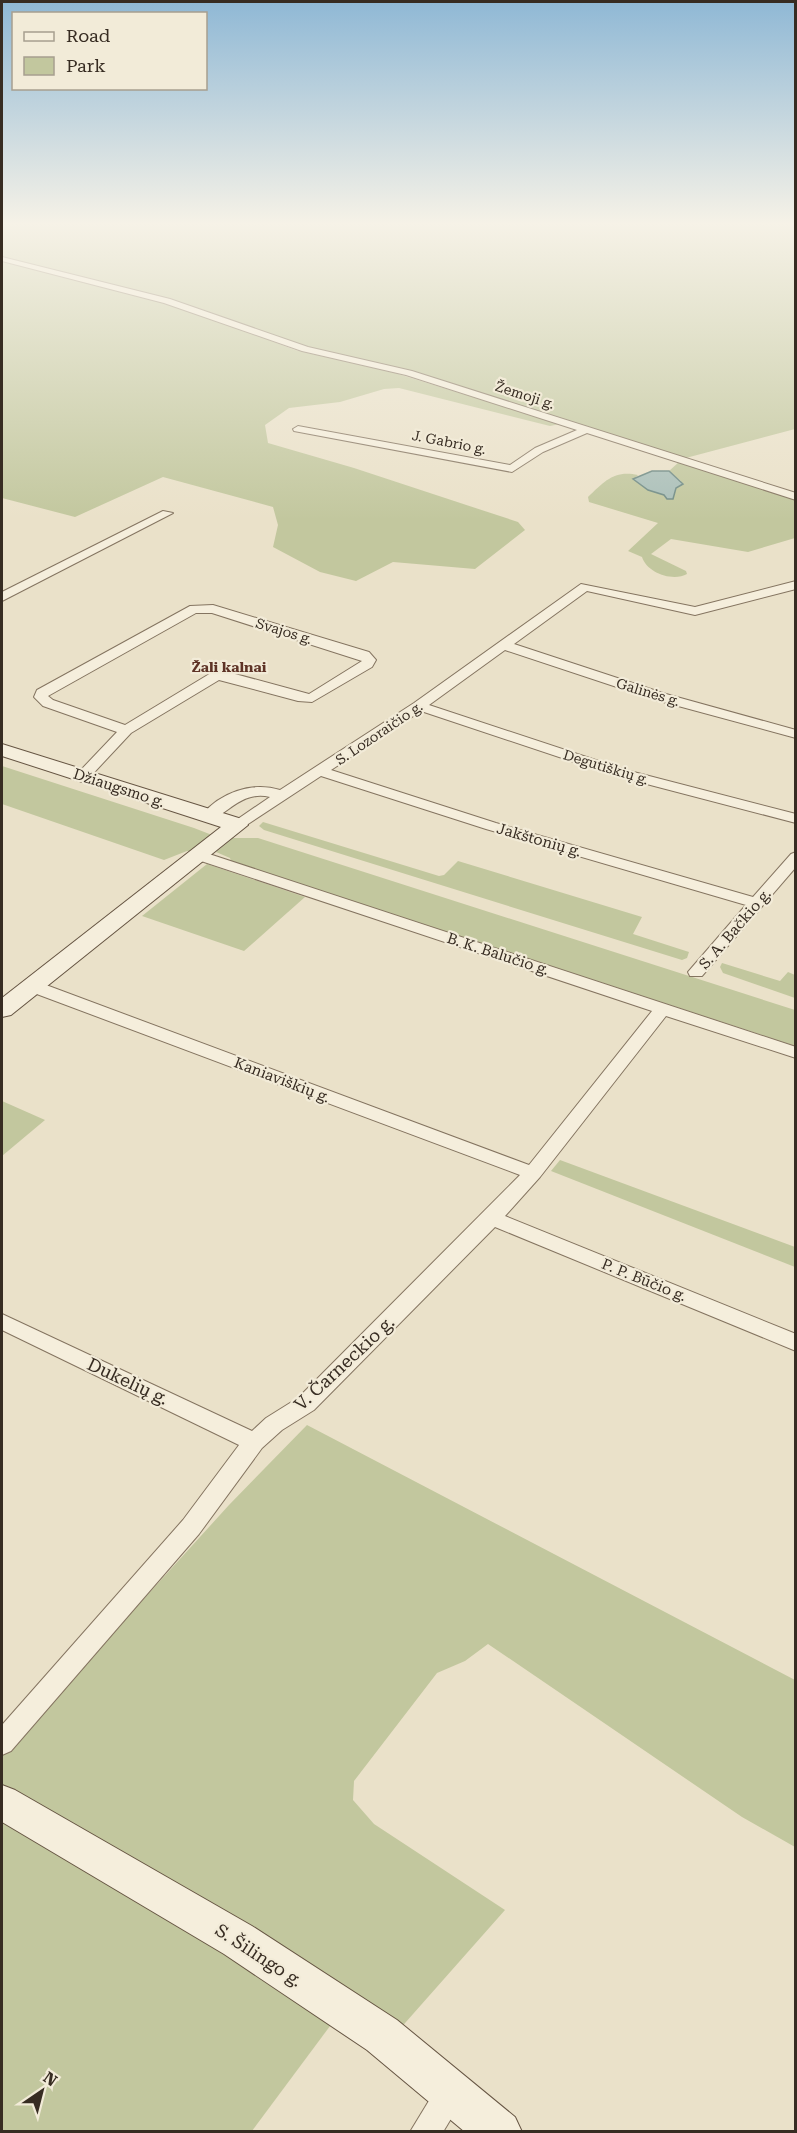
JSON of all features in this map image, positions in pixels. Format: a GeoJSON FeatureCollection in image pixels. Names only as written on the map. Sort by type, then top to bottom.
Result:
{"type":"FeatureCollection","features":[{"type":"Feature","properties":{"kind":"street","name":"Žemoji g."},"geometry":{"type":"LineString","coordinates":[[226,322],[305,349],[409,373],[795,497]]}},
{"type":"Feature","properties":{"kind":"street","name":"J. Gabrio g."},"geometry":{"type":"LineString","coordinates":[[298,429],[512,470],[539,450],[586,430]]}},
{"type":"Feature","properties":{"kind":"street"},"geometry":{"type":"LineString","coordinates":[[2,597],[166,513]]}},
{"type":"Feature","properties":{"kind":"street","name":"S. Lozoraičio g."},"geometry":{"type":"LineString","coordinates":[[2,1011],[237,825],[322,772],[419,706],[585,587],[695,611],[795,585]]}},
{"type":"Feature","properties":{"kind":"street","name":"Svajos g."},"geometry":{"type":"LineString","coordinates":[[83,776],[126,730],[216,676],[224,675],[298,698],[312,698],[367,664],[369,660],[364,655],[213,609],[194,609],[42,693],[41,697],[48,703],[126,730]]}},
{"type":"Feature","properties":{"kind":"street","name":"Galinės g."},"geometry":{"type":"LineString","coordinates":[[503,645],[661,697],[795,734]]}},
{"type":"Feature","properties":{"kind":"street","name":"Degutiškių g."},"geometry":{"type":"LineString","coordinates":[[419,706],[621,773],[795,819]]}},
{"type":"Feature","properties":{"kind":"street","name":"Džiaugsmo g."},"geometry":{"type":"LineString","coordinates":[[2,750],[237,825]]}},
{"type":"Feature","properties":{"kind":"street","name":"Jakštonių g."},"geometry":{"type":"LineString","coordinates":[[322,772],[491,826],[758,903]]}},
{"type":"Feature","properties":{"kind":"street"},"geometry":{"type":"LineString","coordinates":[[208,816],[253,789],[265,789],[283,796]]}},
{"type":"Feature","properties":{"kind":"street","name":"B. K. Balučio g."},"geometry":{"type":"LineString","coordinates":[[200,856],[795,1053]]}},
{"type":"Feature","properties":{"kind":"street","name":"S. A. Bačkio g."},"geometry":{"type":"LineString","coordinates":[[696,972],[758,903],[795,857]]}},
{"type":"Feature","properties":{"kind":"street","name":"Kaniaviškių g."},"geometry":{"type":"LineString","coordinates":[[32,986],[532,1173]]}},
{"type":"Feature","properties":{"kind":"street","name":"V. Čarneckio g."},"geometry":{"type":"LineString","coordinates":[[2,1743],[191,1527],[254,1442],[274,1424],[306,1404],[492,1218],[532,1173],[663,1008]]}},
{"type":"Feature","properties":{"kind":"street","name":"P. P. Būčio g."},"geometry":{"type":"LineString","coordinates":[[492,1218],[795,1342]]}},
{"type":"Feature","properties":{"kind":"street","name":"Dukelių g."},"geometry":{"type":"LineString","coordinates":[[2,1321],[254,1442]]}},
{"type":"Feature","properties":{"kind":"street","name":"S. Šilingo g."},"geometry":{"type":"LineString","coordinates":[[2,1802],[238,1940],[382,2035],[500,2132]]}},
{"type":"Feature","properties":{"kind":"street"},"geometry":{"type":"LineString","coordinates":[[425,2132],[452,2092]]}},
{"type":"Feature","properties":{"kind":"green space"},"geometry":{"type":"Polygon","coordinates":[[[2,322],[221,322],[295,350],[395,373],[560,424],[550,426],[399,388],[384,389],[340,402],[289,408],[265,425],[268,443],[354,468],[518,522],[525,530],[475,569],[393,562],[356,581],[320,572],[273,547],[278,525],[273,507],[163,477],[75,517],[2,498],[2,322]]]}},
{"type":"Feature","properties":{"kind":"green space"},"geometry":{"type":"Polygon","coordinates":[[[236,322],[795,322],[795,429],[682,459],[403,369],[317,351],[236,322]]]}},
{"type":"Feature","properties":{"kind":"green space"},"geometry":{"type":"Polygon","coordinates":[[[679,462],[795,500],[795,538],[748,552],[671,539],[651,554],[686,571],[687,574],[675,577],[655,572],[649,568],[642,557],[628,551],[658,523],[589,502],[588,497],[610,478],[622,474],[638,475],[634,479],[637,482],[664,495],[676,488],[681,481],[669,471],[679,462]]]}},
{"type":"Feature","properties":{"kind":"green space"},"geometry":{"type":"Polygon","coordinates":[[[2,766],[212,835],[197,851],[187,851],[164,860],[2,804],[2,766]]]}},
{"type":"Feature","properties":{"kind":"green space"},"geometry":{"type":"Polygon","coordinates":[[[263,822],[439,876],[444,875],[458,861],[642,917],[633,934],[689,952],[687,958],[682,960],[264,830],[259,826],[263,822]]]}},
{"type":"Feature","properties":{"kind":"green space"},"geometry":{"type":"Polygon","coordinates":[[[233,838],[258,838],[795,1010],[795,1046],[231,861],[230,858],[216,852],[233,838]]]}},
{"type":"Feature","properties":{"kind":"green space"},"geometry":{"type":"Polygon","coordinates":[[[207,864],[305,897],[244,951],[142,916],[207,864]]]}},
{"type":"Feature","properties":{"kind":"green space"},"geometry":{"type":"Polygon","coordinates":[[[722,963],[780,981],[788,972],[795,975],[795,998],[723,973],[720,967],[722,963]]]}},
{"type":"Feature","properties":{"kind":"green space"},"geometry":{"type":"Polygon","coordinates":[[[2,1101],[45,1120],[2,1156],[2,1101]]]}},
{"type":"Feature","properties":{"kind":"green space"},"geometry":{"type":"Polygon","coordinates":[[[560,1160],[795,1247],[795,1267],[551,1171],[560,1160]]]}},
{"type":"Feature","properties":{"kind":"green space"},"geometry":{"type":"Polygon","coordinates":[[[307,1425],[795,1680],[795,1847],[742,1817],[488,1644],[465,1661],[437,1673],[354,1781],[353,1800],[374,1824],[505,1910],[398,2031],[76,1828],[2,1787],[2,1755],[229,1505],[307,1425]]]}},
{"type":"Feature","properties":{"kind":"green space"},"geometry":{"type":"Polygon","coordinates":[[[2,1817],[246,1960],[333,2022],[252,2131],[2,2132],[2,1817]]]}},
{"type":"Feature","properties":{"kind":"water"},"geometry":{"type":"Polygon","coordinates":[[[652,471],[669,471],[683,484],[676,488],[673,499],[667,499],[664,495],[648,490],[633,479],[652,471]]]}},
{"type":"Feature","properties":{"kind":"district","name":"Žali kalnai"},"geometry":{"type":"Point","coordinates":[229,667]}}]}
